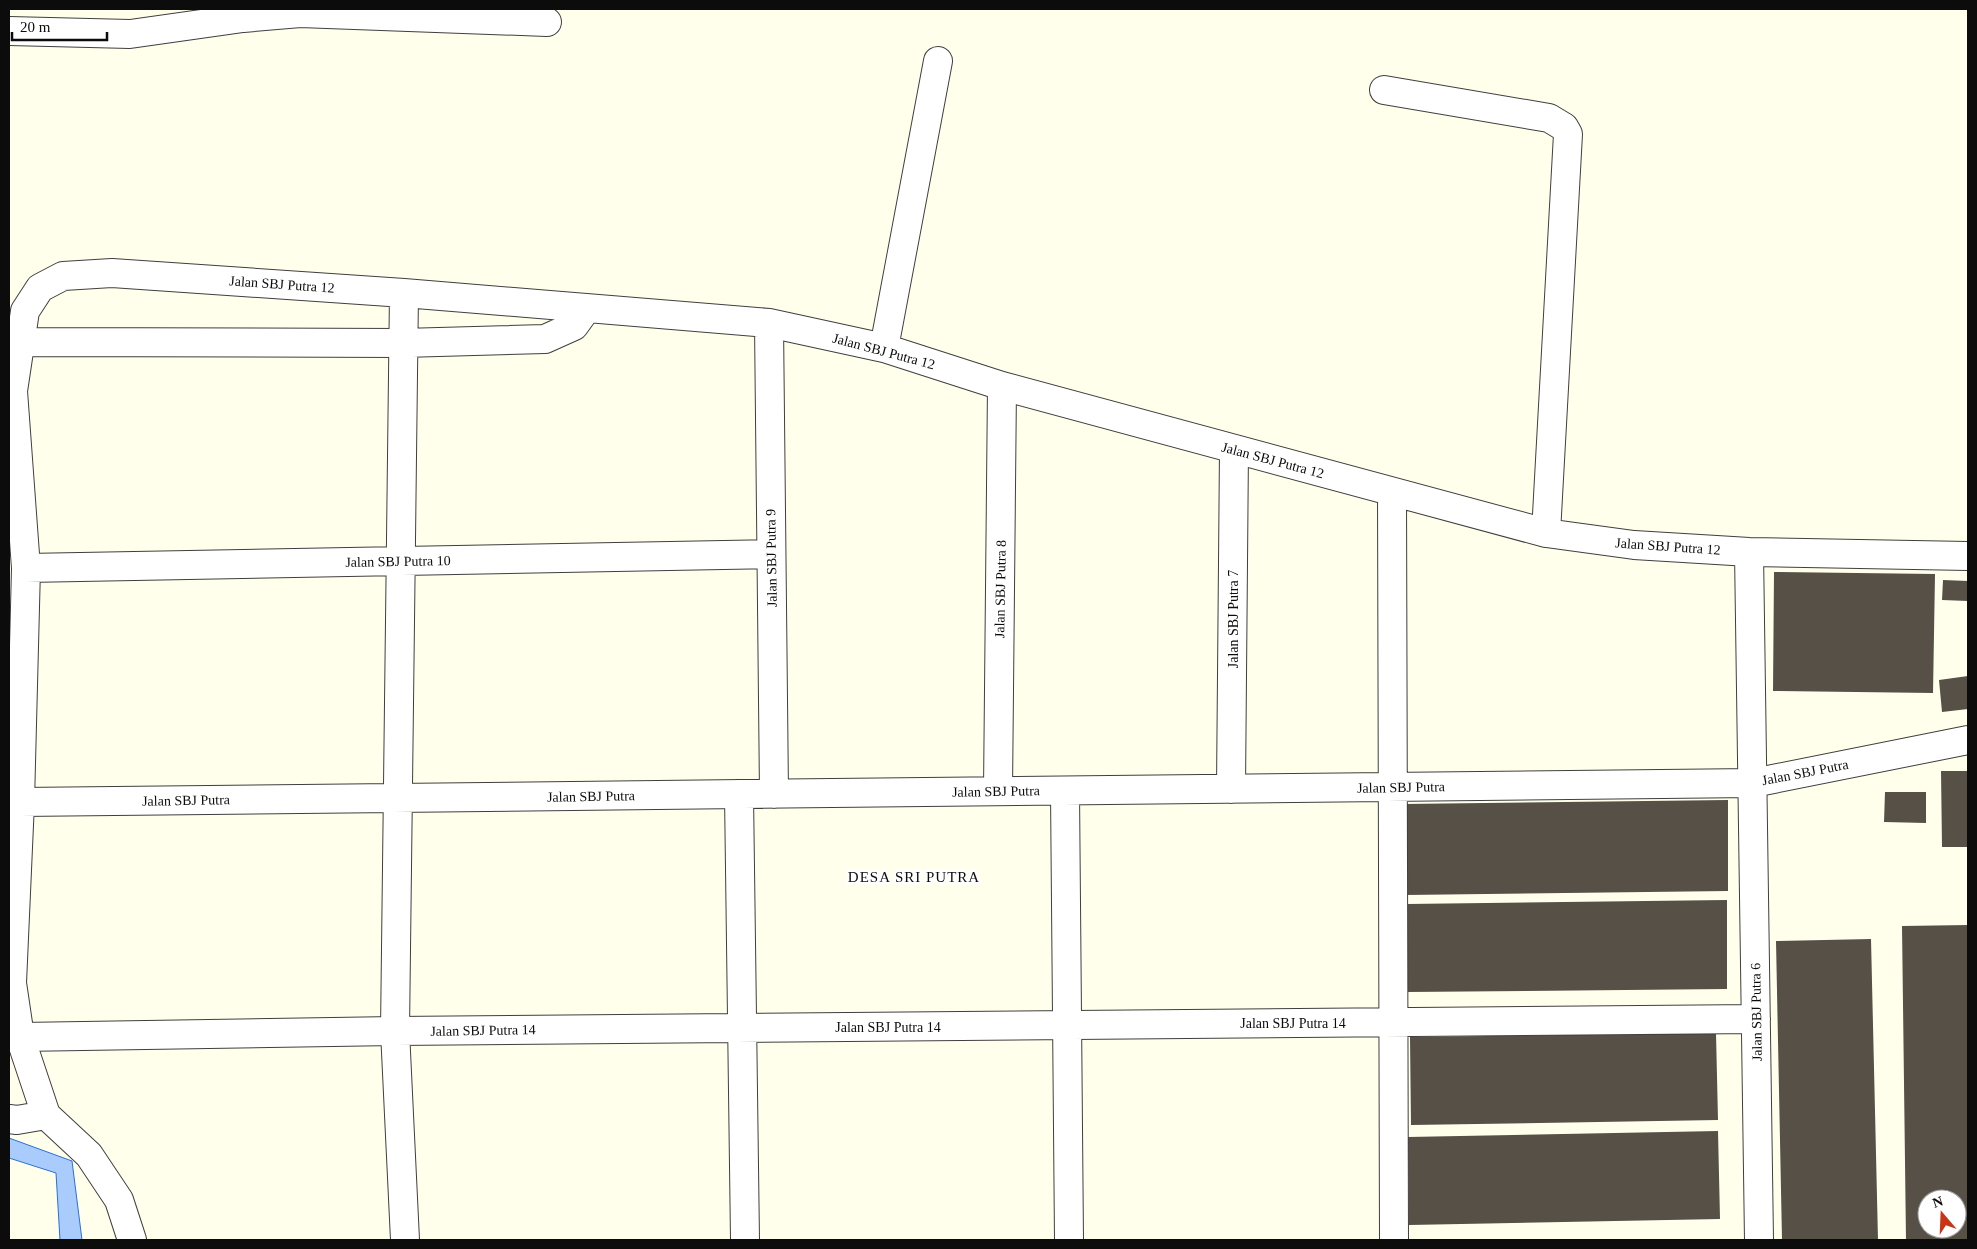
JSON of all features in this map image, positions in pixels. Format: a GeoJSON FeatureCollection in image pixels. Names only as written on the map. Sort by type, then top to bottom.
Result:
{"type":"FeatureCollection","features":[{"type":"Feature","properties":{"kind":"street"},"geometry":{"type":"LineString","coordinates":[[9,31],[130,34],[243,18],[300,13],[547,22]]}},
{"type":"Feature","properties":{"kind":"street"},"geometry":{"type":"LineString","coordinates":[[884,348],[938,61]]}},
{"type":"Feature","properties":{"kind":"street"},"geometry":{"type":"LineString","coordinates":[[1384,90],[1550,118],[1564,127],[1568,134],[1546,533]]}},
{"type":"Feature","properties":{"kind":"street","name":"Jalan SBJ Putra 12"},"geometry":{"type":"LineString","coordinates":[[46,1115],[20,1037],[12,982],[20,802],[26,568],[11,391],[25,311],[40,288],[63,276],[112,273],[404,293],[769,323],[884,348],[1002,386],[1546,533],[1634,546],[1749,552],[1968,556]]}},
{"type":"Feature","properties":{"kind":"street"},"geometry":{"type":"LineString","coordinates":[[404,293],[395,1031],[405,1240]]}},
{"type":"Feature","properties":{"kind":"street"},"geometry":{"type":"LineString","coordinates":[[19,342],[403,344],[545,339],[574,326],[587,308]]}},
{"type":"Feature","properties":{"kind":"street","name":"Jalan SBJ Putra 9"},"geometry":{"type":"LineString","coordinates":[[769,323],[774,794]]}},
{"type":"Feature","properties":{"kind":"street","name":"Jalan SBJ Putra 8"},"geometry":{"type":"LineString","coordinates":[[998,791],[1002,386]]}},
{"type":"Feature","properties":{"kind":"street","name":"Jalan SBJ Putra 7"},"geometry":{"type":"LineString","coordinates":[[1231,789],[1234,449]]}},
{"type":"Feature","properties":{"kind":"street"},"geometry":{"type":"LineString","coordinates":[[1392,492],[1394,1240]]}},
{"type":"Feature","properties":{"kind":"street","name":"Jalan SBJ Putra 6"},"geometry":{"type":"LineString","coordinates":[[1749,552],[1759,1240]]}},
{"type":"Feature","properties":{"kind":"street","name":"Jalan SBJ Putra 10"},"geometry":{"type":"LineString","coordinates":[[26,568],[771,554]]}},
{"type":"Feature","properties":{"kind":"street","name":"Jalan SBJ Putra"},"geometry":{"type":"LineString","coordinates":[[20,802],[1753,783],[1968,740]]}},
{"type":"Feature","properties":{"kind":"street"},"geometry":{"type":"LineString","coordinates":[[1066,791],[1069,1240]]}},
{"type":"Feature","properties":{"kind":"street"},"geometry":{"type":"LineString","coordinates":[[739,794],[744,1240]]}},
{"type":"Feature","properties":{"kind":"street","name":"Jalan SBJ Putra 14"},"geometry":{"type":"LineString","coordinates":[[20,1037],[395,1031],[1756,1019]]}},
{"type":"Feature","properties":{"kind":"street"},"geometry":{"type":"LineString","coordinates":[[9,1119],[17,1120],[46,1115],[89,1155],[119,1200],[132,1240]]}},
{"type":"Feature","properties":{"kind":"water"},"geometry":{"type":"Polygon","coordinates":[[[9,1138],[72,1161],[82,1240],[60,1240],[56,1173],[9,1158],[9,1138]]]}},
{"type":"Feature","properties":{"kind":"building"},"geometry":{"type":"Polygon","coordinates":[[[1774,572],[1935,574],[1933,693],[1773,691],[1774,572]]]}},
{"type":"Feature","properties":{"kind":"building"},"geometry":{"type":"Polygon","coordinates":[[[1943,580],[1968,581],[1968,601],[1942,600],[1943,580]]]}},
{"type":"Feature","properties":{"kind":"building"},"geometry":{"type":"Polygon","coordinates":[[[1968,676],[1968,709],[1942,712],[1939,680],[1968,676]]]}},
{"type":"Feature","properties":{"kind":"building"},"geometry":{"type":"Polygon","coordinates":[[[1941,771],[1968,771],[1968,847],[1942,847],[1941,771]]]}},
{"type":"Feature","properties":{"kind":"building"},"geometry":{"type":"Polygon","coordinates":[[[1885,792],[1926,792],[1926,823],[1884,822],[1885,792]]]}},
{"type":"Feature","properties":{"kind":"building"},"geometry":{"type":"Polygon","coordinates":[[[1728,800],[1728,891],[1405,895],[1404,804],[1728,800]]]}},
{"type":"Feature","properties":{"kind":"building"},"geometry":{"type":"Polygon","coordinates":[[[1727,900],[1727,989],[1407,992],[1407,904],[1727,900]]]}},
{"type":"Feature","properties":{"kind":"building"},"geometry":{"type":"Polygon","coordinates":[[[1968,925],[1968,1240],[1906,1240],[1902,926],[1968,925]]]}},
{"type":"Feature","properties":{"kind":"building"},"geometry":{"type":"Polygon","coordinates":[[[1871,939],[1878,1240],[1782,1240],[1776,941],[1871,939]]]}},
{"type":"Feature","properties":{"kind":"building"},"geometry":{"type":"Polygon","coordinates":[[[1716,1033],[1718,1120],[1411,1125],[1410,1037],[1716,1033]]]}},
{"type":"Feature","properties":{"kind":"building"},"geometry":{"type":"Polygon","coordinates":[[[1718,1131],[1720,1219],[1409,1225],[1408,1137],[1718,1131]]]}},
{"type":"Feature","properties":{"kind":"district","name":"DESA SRI PUTRA"},"geometry":{"type":"Point","coordinates":[914,877]}}]}
